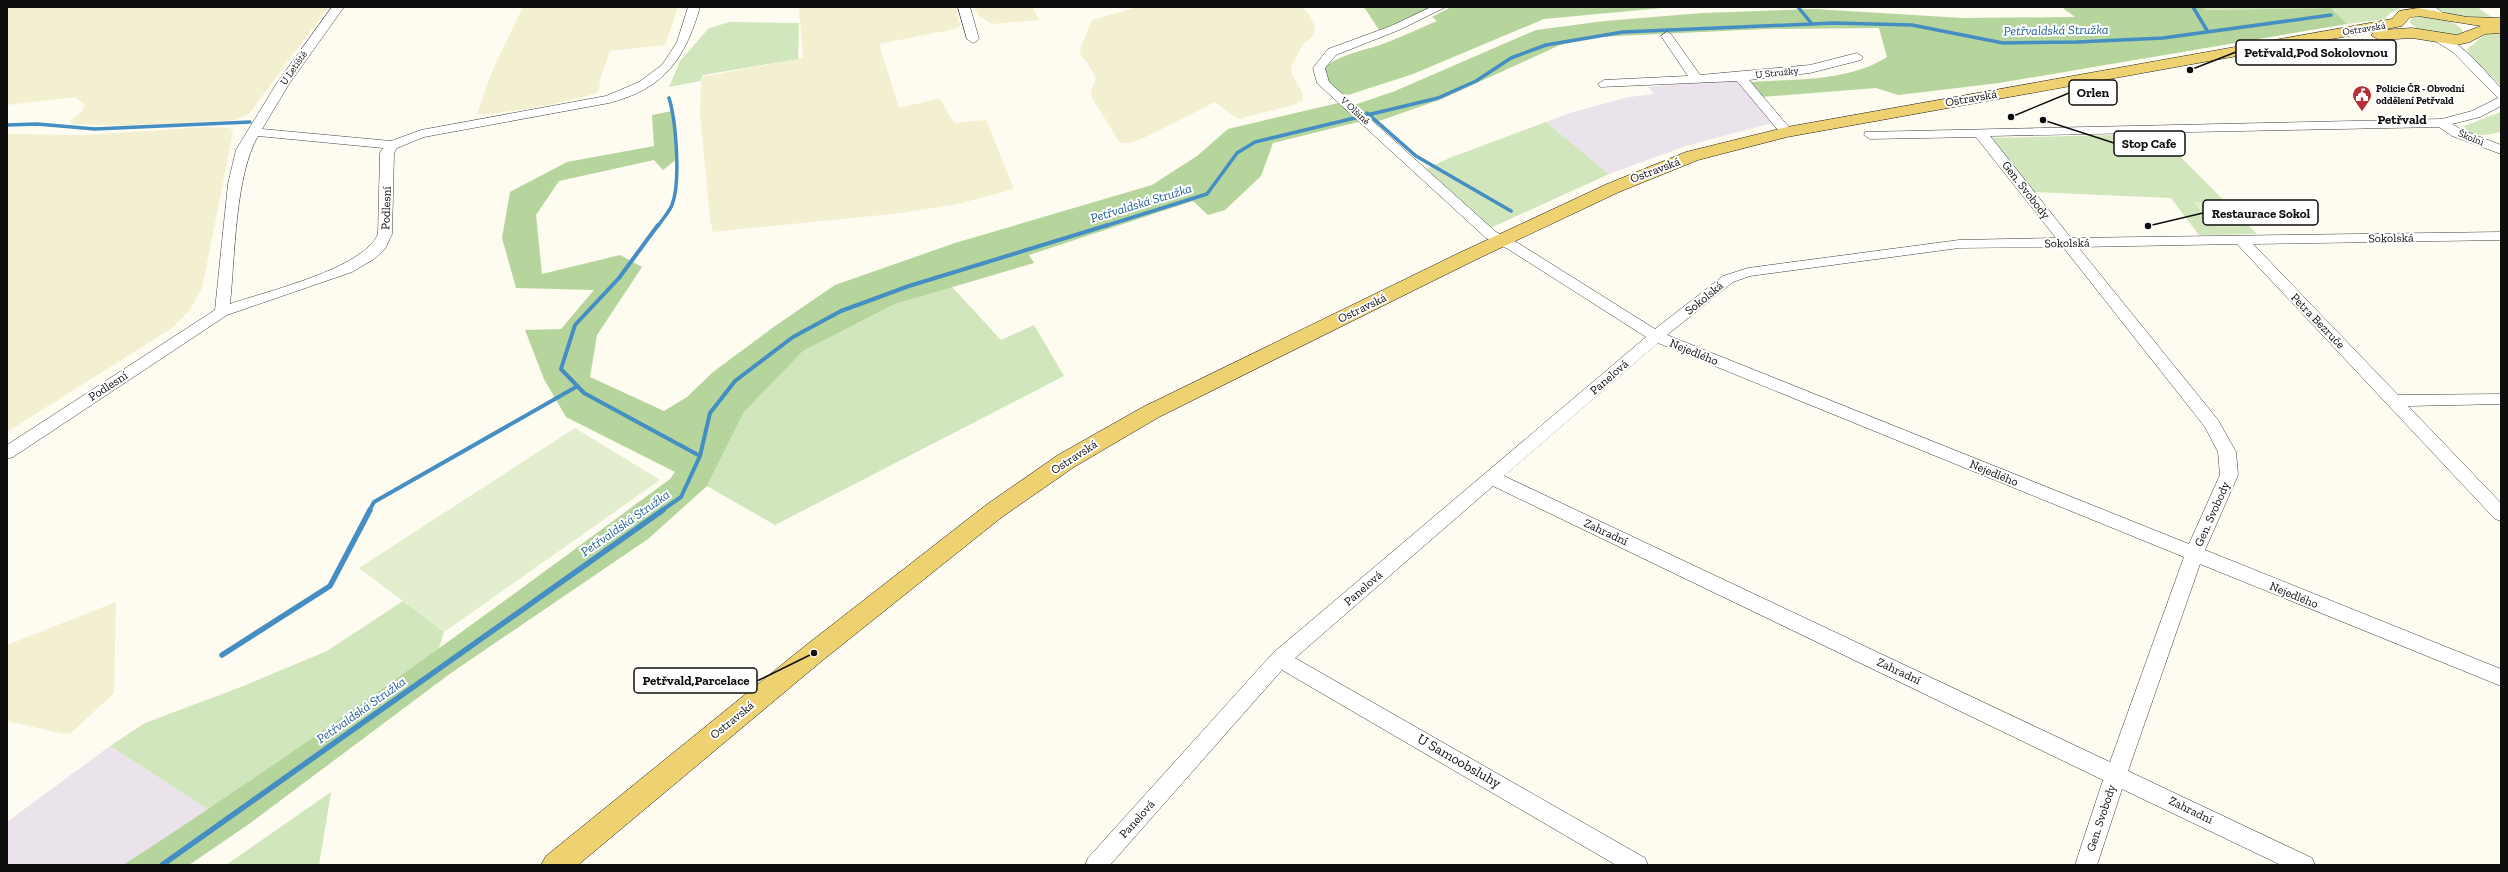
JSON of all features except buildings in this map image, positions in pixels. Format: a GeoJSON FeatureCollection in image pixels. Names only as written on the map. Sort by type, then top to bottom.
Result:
{"type":"FeatureCollection","features":[{"type":"Feature","properties":{"kind":"main road","name":"Ostravská"},"geometry":{"type":"LineString","coordinates":[[556,865],[826,644],[994,511],[1066,461],[1151,412],[1501,241],[1650,171],[1692,156],[1787,132],[2075,80],[2197,60],[2302,41],[2326,35],[2386,26],[2408,13],[2501,22]]}},
{"type":"Feature","properties":{"kind":"main road","name":"Ostravská"},"geometry":{"type":"LineString","coordinates":[[2408,13],[2408,28],[2430,37]]}},
{"type":"Feature","properties":{"kind":"main road","name":"Ostravská"},"geometry":{"type":"LineString","coordinates":[[2443,16],[2465,26],[2464,41]]}},
{"type":"Feature","properties":{"kind":"main road","name":"Ostravská"},"geometry":{"type":"LineString","coordinates":[[2302,41],[2336,40],[2400,32],[2464,41],[2482,30],[2501,29]]}},
{"type":"Feature","properties":{"kind":"street","name":"U Letiště"},"geometry":{"type":"LineString","coordinates":[[222,312],[234,184],[243,150],[283,83],[338,7]]}},
{"type":"Feature","properties":{"kind":"street"},"geometry":{"type":"LineString","coordinates":[[255,132],[392,144],[420,134],[609,99],[636,90],[668,67],[684,44],[694,7]]}},
{"type":"Feature","properties":{"kind":"street"},"geometry":{"type":"LineString","coordinates":[[964,7],[973,38]]}},
{"type":"Feature","properties":{"kind":"street","name":"V Olšině"},"geometry":{"type":"LineString","coordinates":[[1440,7],[1395,28],[1332,52],[1319,68],[1323,83],[1482,228],[1501,241]]}},
{"type":"Feature","properties":{"kind":"street"},"geometry":{"type":"LineString","coordinates":[[2424,7],[2443,16]]}},
{"type":"Feature","properties":{"kind":"street"},"geometry":{"type":"LineString","coordinates":[[1667,36],[1696,79]]}},
{"type":"Feature","properties":{"kind":"street"},"geometry":{"type":"LineString","coordinates":[[2464,41],[2501,95]]}},
{"type":"Feature","properties":{"kind":"street","name":"U Stružky"},"geometry":{"type":"LineString","coordinates":[[1604,84],[1740,77],[1810,69],[1857,57]]}},
{"type":"Feature","properties":{"kind":"street"},"geometry":{"type":"LineString","coordinates":[[1740,77],[1787,132]]}},
{"type":"Feature","properties":{"kind":"street"},"geometry":{"type":"LineString","coordinates":[[1870,135],[2442,123],[2476,114],[2501,101]]}},
{"type":"Feature","properties":{"kind":"street","name":"Školní"},"geometry":{"type":"LineString","coordinates":[[2442,123],[2457,133],[2501,150]]}},
{"type":"Feature","properties":{"kind":"street","name":"Gen. Svobody"},"geometry":{"type":"LineString","coordinates":[[1980,133],[2212,424],[2227,452],[2229,475],[2194,554],[2116,774],[2086,865]]}},
{"type":"Feature","properties":{"kind":"street"},"geometry":{"type":"LineString","coordinates":[[2483,142],[2501,139]]}},
{"type":"Feature","properties":{"kind":"street","name":"Podlesní"},"geometry":{"type":"LineString","coordinates":[[7,452],[222,312],[347,269],[374,252],[385,234],[387,153],[392,144]]}},
{"type":"Feature","properties":{"kind":"street","name":"Sokolská"},"geometry":{"type":"LineString","coordinates":[[1656,336],[1728,279],[1748,272],[1960,244],[2501,236]]}},
{"type":"Feature","properties":{"kind":"street","name":"Petra Bezruče"},"geometry":{"type":"LineString","coordinates":[[2241,240],[2501,514]]}},
{"type":"Feature","properties":{"kind":"street","name":"Nejedlého"},"geometry":{"type":"LineString","coordinates":[[1501,241],[1514,246],[1656,336],[2501,678]]}},
{"type":"Feature","properties":{"kind":"street","name":"Panelová"},"geometry":{"type":"LineString","coordinates":[[1096,865],[1280,659],[1656,336]]}},
{"type":"Feature","properties":{"kind":"street"},"geometry":{"type":"LineString","coordinates":[[2394,401],[2501,399]]}},
{"type":"Feature","properties":{"kind":"street","name":"Zahradní"},"geometry":{"type":"LineString","coordinates":[[1492,478],[2116,774],[2304,865]]}},
{"type":"Feature","properties":{"kind":"street","name":"U Samoobsluhy"},"geometry":{"type":"LineString","coordinates":[[1280,659],[1637,865]]}},
{"type":"Feature","properties":{"kind":"shaded area"},"geometry":{"type":"Polygon","coordinates":[[[7,7],[328,7],[249,114],[235,120],[142,126],[72,124],[70,121],[82,112],[85,105],[75,97],[7,105],[7,7]]]}},
{"type":"Feature","properties":{"kind":"shaded area"},"geometry":{"type":"Polygon","coordinates":[[[523,7],[678,7],[665,45],[610,51],[600,79],[599,90],[595,94],[545,106],[492,114],[477,114],[493,69],[523,7]]]}},
{"type":"Feature","properties":{"kind":"shaded area"},"geometry":{"type":"Polygon","coordinates":[[[799,7],[956,7],[960,26],[955,29],[879,44],[899,108],[940,99],[954,123],[986,120],[1014,189],[958,204],[902,213],[713,232],[710,220],[700,113],[701,77],[803,58],[799,7]]]}},
{"type":"Feature","properties":{"kind":"shaded area"},"geometry":{"type":"Polygon","coordinates":[[[974,7],[1032,7],[1039,20],[992,24],[979,16],[974,7]]]}},
{"type":"Feature","properties":{"kind":"shaded area"},"geometry":{"type":"Polygon","coordinates":[[[1138,7],[1301,7],[1309,14],[1315,27],[1313,35],[1302,46],[1291,67],[1291,72],[1303,94],[1303,100],[1294,105],[1238,119],[1216,103],[1213,103],[1148,136],[1130,143],[1120,143],[1092,98],[1091,91],[1096,78],[1087,62],[1081,56],[1080,49],[1092,20],[1138,7]]]}},
{"type":"Feature","properties":{"kind":"shaded area"},"geometry":{"type":"Polygon","coordinates":[[[1731,79],[1744,85],[1772,123],[1686,146],[1609,174],[1546,122],[1573,112],[1629,97],[1654,94],[1648,87],[1731,79]]]}},
{"type":"Feature","properties":{"kind":"shaded area"},"geometry":{"type":"Polygon","coordinates":[[[206,127],[230,128],[233,132],[202,288],[190,310],[172,328],[7,432],[7,134],[87,135],[206,127]]]}},
{"type":"Feature","properties":{"kind":"shaded area"},"geometry":{"type":"Polygon","coordinates":[[[116,602],[114,693],[71,733],[64,734],[7,721],[7,645],[116,602]]]}},
{"type":"Feature","properties":{"kind":"shaded area"},"geometry":{"type":"Polygon","coordinates":[[[110,746],[209,810],[123,865],[7,865],[7,822],[110,746]]]}},
{"type":"Feature","properties":{"kind":"green space"},"geometry":{"type":"Polygon","coordinates":[[[1364,7],[1441,7],[1379,30],[1364,7]]]}},
{"type":"Feature","properties":{"kind":"green space"},"geometry":{"type":"Polygon","coordinates":[[[1451,7],[1673,7],[1544,19],[1413,74],[1348,95],[1334,92],[1325,81],[1323,68],[1330,63],[1350,54],[1380,45],[1437,21],[1432,17],[1451,7]]]}},
{"type":"Feature","properties":{"kind":"green space"},"geometry":{"type":"Polygon","coordinates":[[[2023,7],[2206,7],[2204,10],[2331,8],[2347,24],[1999,83],[1898,95],[1876,88],[1761,97],[1749,82],[1820,78],[1855,71],[1871,65],[1887,57],[1879,28],[1764,29],[1598,37],[1560,45],[1442,99],[1382,120],[1373,122],[1354,105],[1395,91],[1536,30],[1605,21],[1702,13],[1814,9],[1963,18],[2075,17],[2063,8],[2023,7]]]}},
{"type":"Feature","properties":{"kind":"green space"},"geometry":{"type":"Polygon","coordinates":[[[2206,7],[2403,7],[2390,13],[2385,19],[2347,24],[2331,8],[2204,10],[2206,7]]]}},
{"type":"Feature","properties":{"kind":"green space"},"geometry":{"type":"Polygon","coordinates":[[[2432,7],[2477,7],[2493,18],[2455,16],[2432,7]]]}},
{"type":"Feature","properties":{"kind":"green space"},"geometry":{"type":"Polygon","coordinates":[[[2415,17],[2428,17],[2449,21],[2460,28],[2464,33],[2458,37],[2419,30],[2410,23],[2410,20],[2415,17]]]}},
{"type":"Feature","properties":{"kind":"green space"},"geometry":{"type":"Polygon","coordinates":[[[730,22],[799,23],[798,59],[703,75],[700,81],[669,87],[680,61],[709,28],[730,22]]]}},
{"type":"Feature","properties":{"kind":"green space"},"geometry":{"type":"Polygon","coordinates":[[[2486,34],[2501,34],[2501,86],[2470,55],[2467,49],[2486,34]]]}},
{"type":"Feature","properties":{"kind":"green space"},"geometry":{"type":"Polygon","coordinates":[[[1338,103],[1362,121],[1273,143],[1261,176],[1225,210],[1208,215],[1193,201],[1029,255],[1034,263],[895,304],[803,351],[744,412],[707,486],[648,539],[451,673],[249,824],[189,865],[123,865],[331,725],[400,676],[670,479],[675,472],[566,417],[544,379],[525,330],[561,329],[594,290],[516,288],[502,238],[510,192],[567,162],[654,146],[652,115],[672,111],[678,158],[663,170],[654,160],[559,181],[536,215],[542,274],[620,255],[642,267],[597,335],[590,377],[664,411],[687,397],[713,372],[775,326],[835,285],[955,243],[1152,185],[1197,156],[1228,129],[1338,103]]]}},
{"type":"Feature","properties":{"kind":"green space"},"geometry":{"type":"Polygon","coordinates":[[[2501,112],[2501,132],[2482,135],[2464,131],[2464,126],[2501,112]]]}},
{"type":"Feature","properties":{"kind":"green space"},"geometry":{"type":"Polygon","coordinates":[[[1546,122],[1609,174],[1488,229],[1424,170],[1452,157],[1546,122]]]}},
{"type":"Feature","properties":{"kind":"green space"},"geometry":{"type":"Polygon","coordinates":[[[2158,134],[2257,234],[2199,235],[2171,198],[2033,192],[1989,138],[2158,134]]]}},
{"type":"Feature","properties":{"kind":"green space"},"geometry":{"type":"Polygon","coordinates":[[[2193,202],[2216,202],[2240,227],[2215,227],[2193,202]]]}},
{"type":"Feature","properties":{"kind":"green space"},"geometry":{"type":"Polygon","coordinates":[[[952,287],[1001,340],[1034,325],[1064,376],[775,525],[707,486],[744,412],[803,351],[895,304],[952,287]]]}},
{"type":"Feature","properties":{"kind":"green space"},"geometry":{"type":"Polygon","coordinates":[[[575,428],[660,480],[444,632],[359,568],[575,428]]]}},
{"type":"Feature","properties":{"kind":"green space"},"geometry":{"type":"Polygon","coordinates":[[[403,601],[444,632],[438,651],[209,810],[110,746],[145,723],[241,687],[327,651],[403,601]]]}},
{"type":"Feature","properties":{"kind":"green space"},"geometry":{"type":"Polygon","coordinates":[[[331,792],[319,865],[226,865],[331,792]]]}},
{"type":"Feature","properties":{"kind":"waterway"},"geometry":{"type":"LineString","coordinates":[[1798,7],[1812,24]]}},
{"type":"Feature","properties":{"kind":"waterway"},"geometry":{"type":"LineString","coordinates":[[2193,7],[2208,32]]}},
{"type":"Feature","properties":{"kind":"waterway","name":"Petřvaldská Stružka"},"geometry":{"type":"LineString","coordinates":[[2208,32],[2331,15]]}},
{"type":"Feature","properties":{"kind":"waterway","name":"Petřvaldská Stružka"},"geometry":{"type":"LineString","coordinates":[[1369,115],[1438,98],[1476,81],[1511,58],[1546,45],[1623,32],[1812,24]]}},
{"type":"Feature","properties":{"kind":"waterway","name":"Petřvaldská Stružka"},"geometry":{"type":"LineString","coordinates":[[1812,24],[1912,25],[2003,43],[2077,42],[2163,38],[2208,32]]}},
{"type":"Feature","properties":{"kind":"waterway"},"geometry":{"type":"LineString","coordinates":[[658,226],[672,205],[675,195],[677,167],[674,121],[669,98]]}},
{"type":"Feature","properties":{"kind":"waterway","name":"Petřvaldská Stružka"},"geometry":{"type":"LineString","coordinates":[[1105,226],[1207,194],[1237,153],[1255,142],[1369,115]]}},
{"type":"Feature","properties":{"kind":"waterway"},"geometry":{"type":"LineString","coordinates":[[1369,115],[1416,156],[1511,211]]}},
{"type":"Feature","properties":{"kind":"waterway"},"geometry":{"type":"LineString","coordinates":[[7,125],[37,124],[95,129],[250,122]]}},
{"type":"Feature","properties":{"kind":"waterway"},"geometry":{"type":"LineString","coordinates":[[658,225],[619,278],[575,325],[561,369],[584,393],[700,456]]}},
{"type":"Feature","properties":{"kind":"waterway","name":"Petřvaldská Stružka"},"geometry":{"type":"LineString","coordinates":[[700,456],[710,413],[735,381],[793,337],[841,311],[909,286],[1108,225]]}},
{"type":"Feature","properties":{"kind":"waterway"},"geometry":{"type":"LineString","coordinates":[[369,511],[374,502],[576,387]]}},
{"type":"Feature","properties":{"kind":"waterway","name":"Petřvaldská Stružka"},"geometry":{"type":"LineString","coordinates":[[661,511],[681,497],[700,456]]}},
{"type":"Feature","properties":{"kind":"waterway"},"geometry":{"type":"LineString","coordinates":[[222,655],[330,586],[370,510]]}},
{"type":"Feature","properties":{"kind":"waterway","name":"Petřvaldská Stružka"},"geometry":{"type":"LineString","coordinates":[[162,865],[663,510]]}},
{"type":"Feature","properties":{"kind":"place","name":"Petřvald,Pod Sokolovnou"},"geometry":{"type":"Point","coordinates":[2190,70]}},
{"type":"Feature","properties":{"kind":"place","name":"Policie ČR - Obvodní oddělení Petřvald"},"geometry":{"type":"Point","coordinates":[2362,112]}},
{"type":"Feature","properties":{"kind":"place","name":"Orlen"},"geometry":{"type":"Point","coordinates":[2011,117]}},
{"type":"Feature","properties":{"kind":"place","name":"Stop Cafe"},"geometry":{"type":"Point","coordinates":[2043,120]}},
{"type":"Feature","properties":{"kind":"place","name":"Restaurace Sokol"},"geometry":{"type":"Point","coordinates":[2148,226]}},
{"type":"Feature","properties":{"kind":"place","name":"Petřvald,Parcelace"},"geometry":{"type":"Point","coordinates":[814,653]}},
{"type":"Feature","properties":{"kind":"district","name":"Petřvald"},"geometry":{"type":"Point","coordinates":[2402,119]}}]}
